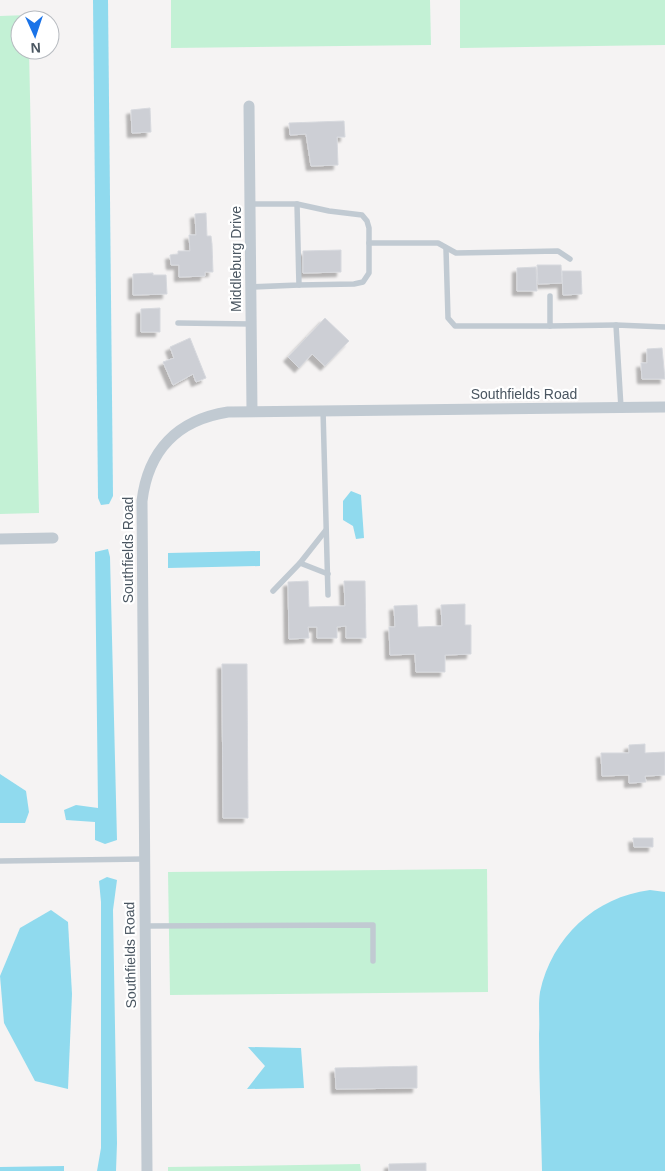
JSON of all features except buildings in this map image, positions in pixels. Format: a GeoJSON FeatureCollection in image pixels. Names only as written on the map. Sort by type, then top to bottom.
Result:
{"type":"FeatureCollection","features":[{"type":"Feature","properties":{"kind":"street","name":"Middleburg Drive"},"geometry":{"type":"LineString","coordinates":[[249,106],[252,411]]}},
{"type":"Feature","properties":{"kind":"street","name":"Southfields Road"},"geometry":{"type":"LineString","coordinates":[[147,1171],[141,532],[144,487],[154,458],[173,435],[185,426],[213,414],[252,411],[322,410],[665,408]]}},
{"type":"Feature","properties":{"kind":"street"},"geometry":{"type":"LineString","coordinates":[[0,539],[53,538]]}},
{"type":"Feature","properties":{"kind":"lane"},"geometry":{"type":"LineString","coordinates":[[250,204],[297,204],[329,211],[362,214],[367,221],[370,273],[363,282],[354,284],[251,287]]}},
{"type":"Feature","properties":{"kind":"lane"},"geometry":{"type":"LineString","coordinates":[[297,204],[299,285]]}},
{"type":"Feature","properties":{"kind":"lane"},"geometry":{"type":"LineString","coordinates":[[369,243],[438,243],[446,249],[456,252],[558,251],[570,259]]}},
{"type":"Feature","properties":{"kind":"lane"},"geometry":{"type":"LineString","coordinates":[[446,249],[448,318],[455,326],[616,325],[665,327]]}},
{"type":"Feature","properties":{"kind":"lane"},"geometry":{"type":"LineString","coordinates":[[550,296],[550,326]]}},
{"type":"Feature","properties":{"kind":"lane"},"geometry":{"type":"LineString","coordinates":[[178,323],[251,324]]}},
{"type":"Feature","properties":{"kind":"lane"},"geometry":{"type":"LineString","coordinates":[[616,325],[621,408]]}},
{"type":"Feature","properties":{"kind":"lane"},"geometry":{"type":"LineString","coordinates":[[322,410],[328,595]]}},
{"type":"Feature","properties":{"kind":"lane"},"geometry":{"type":"LineString","coordinates":[[273,590],[300,563],[326,530]]}},
{"type":"Feature","properties":{"kind":"lane"},"geometry":{"type":"LineString","coordinates":[[300,563],[328,574]]}},
{"type":"Feature","properties":{"kind":"lane"},"geometry":{"type":"LineString","coordinates":[[0,861],[144,860]]}},
{"type":"Feature","properties":{"kind":"lane"},"geometry":{"type":"LineString","coordinates":[[145,926],[373,925],[373,961]]}},
{"type":"Feature","properties":{"kind":"green space"},"geometry":{"type":"Polygon","coordinates":[[[171,0],[430,0],[431,45],[171,48],[171,0]]]}},
{"type":"Feature","properties":{"kind":"green space"},"geometry":{"type":"Polygon","coordinates":[[[460,0],[665,0],[665,45],[460,48],[460,0]]]}},
{"type":"Feature","properties":{"kind":"green space"},"geometry":{"type":"Polygon","coordinates":[[[0,16],[10,16],[10,60],[29,60],[39,513],[0,514],[0,16]]]}},
{"type":"Feature","properties":{"kind":"green space"},"geometry":{"type":"Polygon","coordinates":[[[487,869],[488,992],[170,995],[168,872],[487,869]]]}},
{"type":"Feature","properties":{"kind":"green space"},"geometry":{"type":"Polygon","coordinates":[[[360,1164],[361,1171],[168,1171],[168,1167],[360,1164]]]}},
{"type":"Feature","properties":{"kind":"water"},"geometry":{"type":"Polygon","coordinates":[[[93,0],[108,0],[113,496],[109,504],[101,505],[98,498],[93,0]]]}},
{"type":"Feature","properties":{"kind":"water"},"geometry":{"type":"Polygon","coordinates":[[[351,491],[361,495],[364,538],[356,539],[353,526],[343,520],[343,501],[351,491]]]}},
{"type":"Feature","properties":{"kind":"water"},"geometry":{"type":"Polygon","coordinates":[[[108,549],[110,557],[117,840],[105,844],[95,840],[95,822],[66,820],[64,810],[76,805],[98,808],[95,552],[108,549]]]}},
{"type":"Feature","properties":{"kind":"water"},"geometry":{"type":"Polygon","coordinates":[[[260,551],[260,566],[168,568],[168,553],[260,551]]]}},
{"type":"Feature","properties":{"kind":"water"},"geometry":{"type":"Polygon","coordinates":[[[0,774],[26,791],[29,812],[25,823],[0,823],[0,774]]]}},
{"type":"Feature","properties":{"kind":"water"},"geometry":{"type":"Polygon","coordinates":[[[107,877],[117,880],[113,910],[117,1143],[116,1171],[97,1171],[101,1148],[101,902],[99,881],[107,877]]]}},
{"type":"Feature","properties":{"kind":"water"},"geometry":{"type":"Polygon","coordinates":[[[650,890],[665,892],[665,1171],[542,1171],[539,1002],[546,972],[566,937],[594,911],[611,901],[630,894],[650,890]]]}},
{"type":"Feature","properties":{"kind":"water"},"geometry":{"type":"Polygon","coordinates":[[[51,910],[68,922],[72,994],[68,1089],[35,1081],[4,1023],[0,976],[20,928],[51,910]]]}},
{"type":"Feature","properties":{"kind":"water"},"geometry":{"type":"Polygon","coordinates":[[[248,1047],[301,1048],[304,1088],[247,1089],[265,1066],[248,1047]]]}},
{"type":"Feature","properties":{"kind":"water"},"geometry":{"type":"Polygon","coordinates":[[[64,1166],[64,1171],[0,1171],[0,1167],[64,1166]]]}}]}
